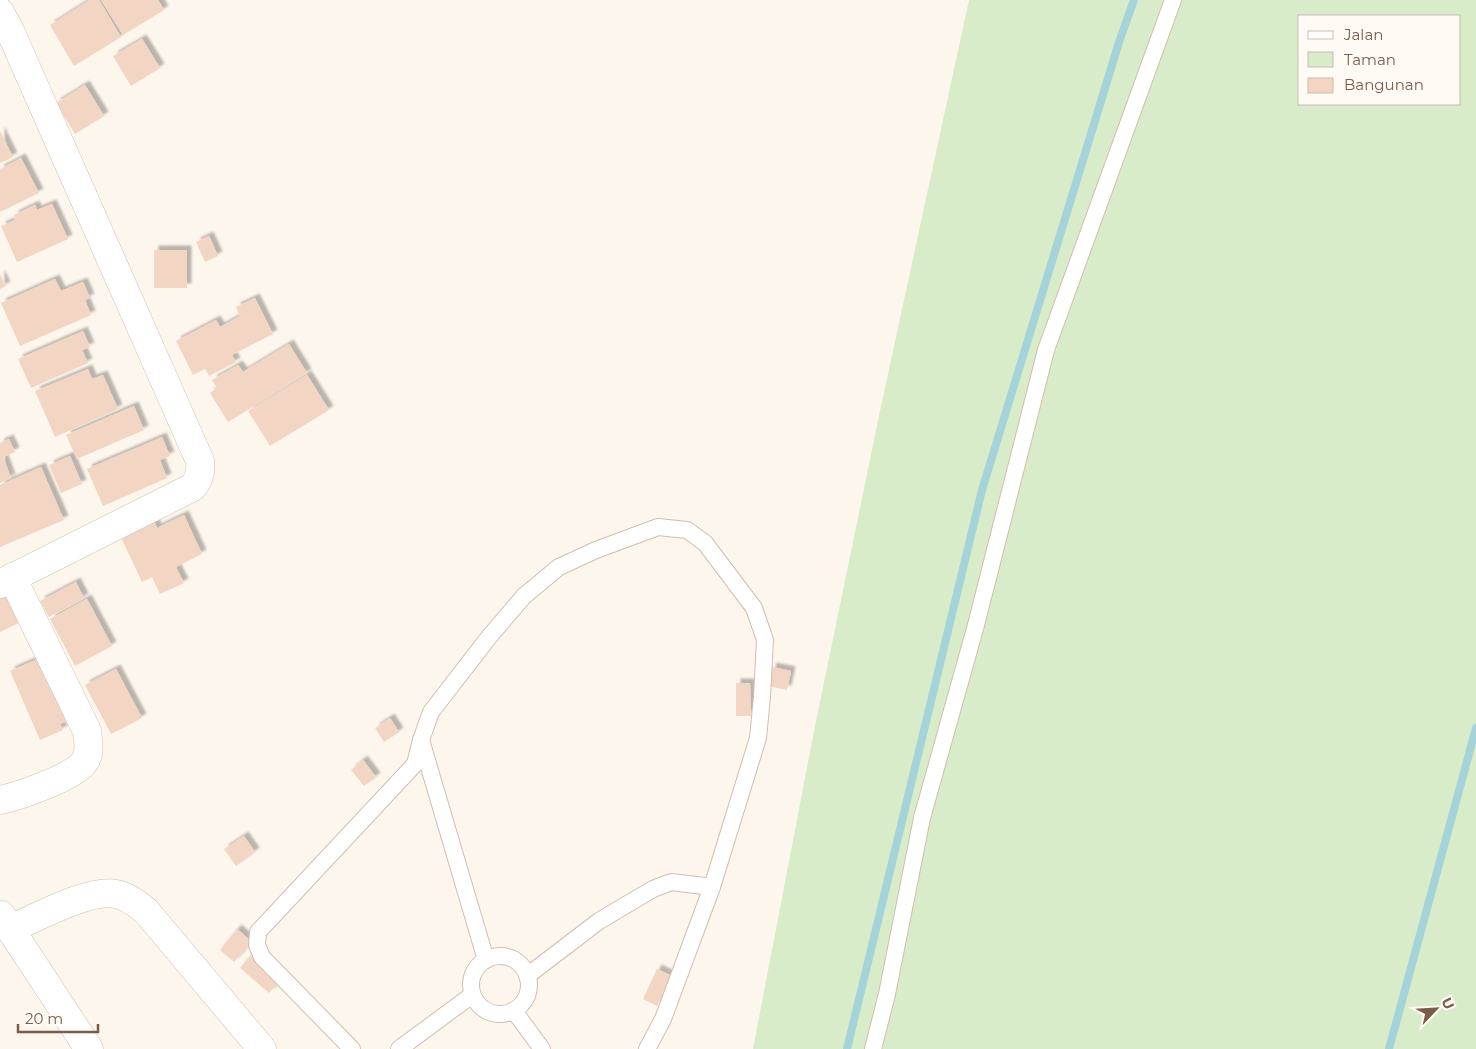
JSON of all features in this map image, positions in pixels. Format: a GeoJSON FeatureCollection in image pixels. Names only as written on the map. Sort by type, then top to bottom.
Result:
{"type":"FeatureCollection","features":[{"type":"Feature","properties":{"kind":"street"},"geometry":{"type":"LineString","coordinates":[[0,12],[11,33],[200,461],[201,472],[193,487],[6,581],[87,731],[90,752],[85,762],[65,776],[16,796],[0,800]]}},
{"type":"Feature","properties":{"kind":"street"},"geometry":{"type":"LineString","coordinates":[[89,1049],[5,921],[84,898],[110,893],[126,897],[146,911],[262,1049]]}},
{"type":"Feature","properties":{"kind":"lane"},"geometry":{"type":"LineString","coordinates":[[873,1049],[922,818],[976,625],[1046,350],[1173,0]]}},
{"type":"Feature","properties":{"kind":"lane"},"geometry":{"type":"LineString","coordinates":[[352,1049],[262,957],[257,946],[258,932],[415,764],[431,712],[489,637],[524,596],[559,567],[596,550],[658,527],[687,530],[704,543],[754,608],[765,640],[758,738],[712,887],[663,1019],[648,1049]]}},
{"type":"Feature","properties":{"kind":"lane"},"geometry":{"type":"LineString","coordinates":[[421,740],[486,960]]}},
{"type":"Feature","properties":{"kind":"lane"},"geometry":{"type":"LineString","coordinates":[[527,976],[599,921],[653,889],[671,882],[712,887]]}},
{"type":"Feature","properties":{"kind":"lane"},"geometry":{"type":"LineString","coordinates":[[495,956],[505,957],[522,967],[527,976],[527,996],[514,1011],[494,1014],[485,1010],[477,1003],[472,994],[470,985],[473,975],[478,966],[486,960],[495,956]]}},
{"type":"Feature","properties":{"kind":"lane"},"geometry":{"type":"LineString","coordinates":[[399,1049],[472,994]]}},
{"type":"Feature","properties":{"kind":"lane"},"geometry":{"type":"LineString","coordinates":[[514,1011],[542,1049]]}},
{"type":"Feature","properties":{"kind":"green space"},"geometry":{"type":"Polygon","coordinates":[[[969,0],[1476,0],[1476,1049],[753,1049],[814,731],[880,411],[969,0]]]}},
{"type":"Feature","properties":{"kind":"building"},"geometry":{"type":"Polygon","coordinates":[[[90,0],[99,0],[121,37],[74,66],[50,25],[90,0]]]}},
{"type":"Feature","properties":{"kind":"building"},"geometry":{"type":"Polygon","coordinates":[[[101,0],[158,0],[164,10],[123,35],[101,0]]]}},
{"type":"Feature","properties":{"kind":"building"},"geometry":{"type":"Polygon","coordinates":[[[142,39],[160,68],[131,86],[113,56],[142,39]]]}},
{"type":"Feature","properties":{"kind":"building"},"geometry":{"type":"Polygon","coordinates":[[[85,85],[104,116],[75,134],[56,103],[85,85]]]}},
{"type":"Feature","properties":{"kind":"building"},"geometry":{"type":"Polygon","coordinates":[[[0,131],[13,157],[0,163],[0,131]]]}},
{"type":"Feature","properties":{"kind":"building"},"geometry":{"type":"Polygon","coordinates":[[[21,158],[39,193],[0,212],[0,169],[21,158]]]}},
{"type":"Feature","properties":{"kind":"building"},"geometry":{"type":"Polygon","coordinates":[[[52,204],[68,239],[17,262],[1,226],[15,220],[14,215],[35,205],[37,210],[52,204]]]}},
{"type":"Feature","properties":{"kind":"building"},"geometry":{"type":"Polygon","coordinates":[[[209,236],[218,256],[205,262],[196,242],[209,236]]]}},
{"type":"Feature","properties":{"kind":"building"},"geometry":{"type":"Polygon","coordinates":[[[154,250],[187,250],[187,288],[154,288],[154,250]]]}},
{"type":"Feature","properties":{"kind":"building"},"geometry":{"type":"Polygon","coordinates":[[[0,274],[6,286],[0,289],[0,274]]]}},
{"type":"Feature","properties":{"kind":"building"},"geometry":{"type":"Polygon","coordinates":[[[55,279],[61,291],[83,282],[90,298],[85,300],[91,315],[20,346],[1,303],[55,279]]]}},
{"type":"Feature","properties":{"kind":"building"},"geometry":{"type":"Polygon","coordinates":[[[255,298],[273,334],[232,355],[236,362],[209,376],[205,369],[193,375],[176,341],[216,320],[220,327],[240,316],[236,307],[255,298]]]}},
{"type":"Feature","properties":{"kind":"building"},"geometry":{"type":"Polygon","coordinates":[[[83,331],[90,347],[82,350],[88,363],[31,388],[18,359],[83,331]]]}},
{"type":"Feature","properties":{"kind":"building"},"geometry":{"type":"Polygon","coordinates":[[[289,344],[307,373],[228,422],[210,393],[217,388],[212,380],[238,365],[243,372],[289,344]]]}},
{"type":"Feature","properties":{"kind":"building"},"geometry":{"type":"Polygon","coordinates":[[[88,369],[92,379],[103,375],[118,409],[55,437],[35,391],[88,369]]]}},
{"type":"Feature","properties":{"kind":"building"},"geometry":{"type":"Polygon","coordinates":[[[307,375],[329,410],[270,446],[248,411],[307,375]]]}},
{"type":"Feature","properties":{"kind":"building"},"geometry":{"type":"Polygon","coordinates":[[[134,406],[144,430],[77,459],[66,435],[134,406]]]}},
{"type":"Feature","properties":{"kind":"building"},"geometry":{"type":"Polygon","coordinates":[[[162,437],[170,456],[160,460],[167,478],[103,506],[87,469],[162,437]]]}},
{"type":"Feature","properties":{"kind":"building"},"geometry":{"type":"Polygon","coordinates":[[[9,439],[15,452],[3,457],[11,478],[0,483],[0,443],[9,439]]]}},
{"type":"Feature","properties":{"kind":"building"},"geometry":{"type":"Polygon","coordinates":[[[70,456],[82,484],[61,493],[49,465],[70,456]]]}},
{"type":"Feature","properties":{"kind":"building"},"geometry":{"type":"Polygon","coordinates":[[[41,467],[64,520],[0,547],[0,485],[41,467]]]}},
{"type":"Feature","properties":{"kind":"building"},"geometry":{"type":"Polygon","coordinates":[[[150,511],[157,528],[184,515],[202,554],[176,567],[184,583],[160,594],[152,577],[142,582],[116,527],[150,511]]]}},
{"type":"Feature","properties":{"kind":"building"},"geometry":{"type":"Polygon","coordinates":[[[76,582],[84,598],[49,617],[40,601],[76,582]]]}},
{"type":"Feature","properties":{"kind":"building"},"geometry":{"type":"Polygon","coordinates":[[[0,585],[27,619],[0,632],[0,585]]]}},
{"type":"Feature","properties":{"kind":"building"},"geometry":{"type":"Polygon","coordinates":[[[87,599],[112,646],[75,666],[50,619],[87,599]]]}},
{"type":"Feature","properties":{"kind":"building"},"geometry":{"type":"Polygon","coordinates":[[[45,656],[72,719],[60,724],[63,730],[40,740],[10,671],[45,656]]]}},
{"type":"Feature","properties":{"kind":"building"},"geometry":{"type":"Polygon","coordinates":[[[772,667],[791,671],[787,690],[768,686],[772,667]]]}},
{"type":"Feature","properties":{"kind":"building"},"geometry":{"type":"Polygon","coordinates":[[[116,669],[142,718],[111,734],[85,685],[116,669]]]}},
{"type":"Feature","properties":{"kind":"building"},"geometry":{"type":"Polygon","coordinates":[[[736,683],[750,683],[751,716],[736,716],[736,683]]]}},
{"type":"Feature","properties":{"kind":"building"},"geometry":{"type":"Polygon","coordinates":[[[390,718],[399,732],[384,742],[375,728],[390,718]]]}},
{"type":"Feature","properties":{"kind":"building"},"geometry":{"type":"Polygon","coordinates":[[[363,760],[376,777],[364,786],[351,770],[363,760]]]}},
{"type":"Feature","properties":{"kind":"building"},"geometry":{"type":"Polygon","coordinates":[[[244,836],[255,852],[236,866],[224,849],[244,836]]]}},
{"type":"Feature","properties":{"kind":"building"},"geometry":{"type":"Polygon","coordinates":[[[237,929],[252,942],[234,962],[220,950],[237,929]]]}},
{"type":"Feature","properties":{"kind":"building"},"geometry":{"type":"Polygon","coordinates":[[[253,953],[282,978],[269,993],[240,968],[253,953]]]}},
{"type":"Feature","properties":{"kind":"building"},"geometry":{"type":"Polygon","coordinates":[[[657,969],[672,976],[657,1006],[643,999],[657,969]]]}},
{"type":"Feature","properties":{"kind":"waterway"},"geometry":{"type":"LineString","coordinates":[[847,1049],[982,490],[1120,39],[1134,0]]}},
{"type":"Feature","properties":{"kind":"waterway"},"geometry":{"type":"LineString","coordinates":[[1389,1049],[1476,728]]}}]}
